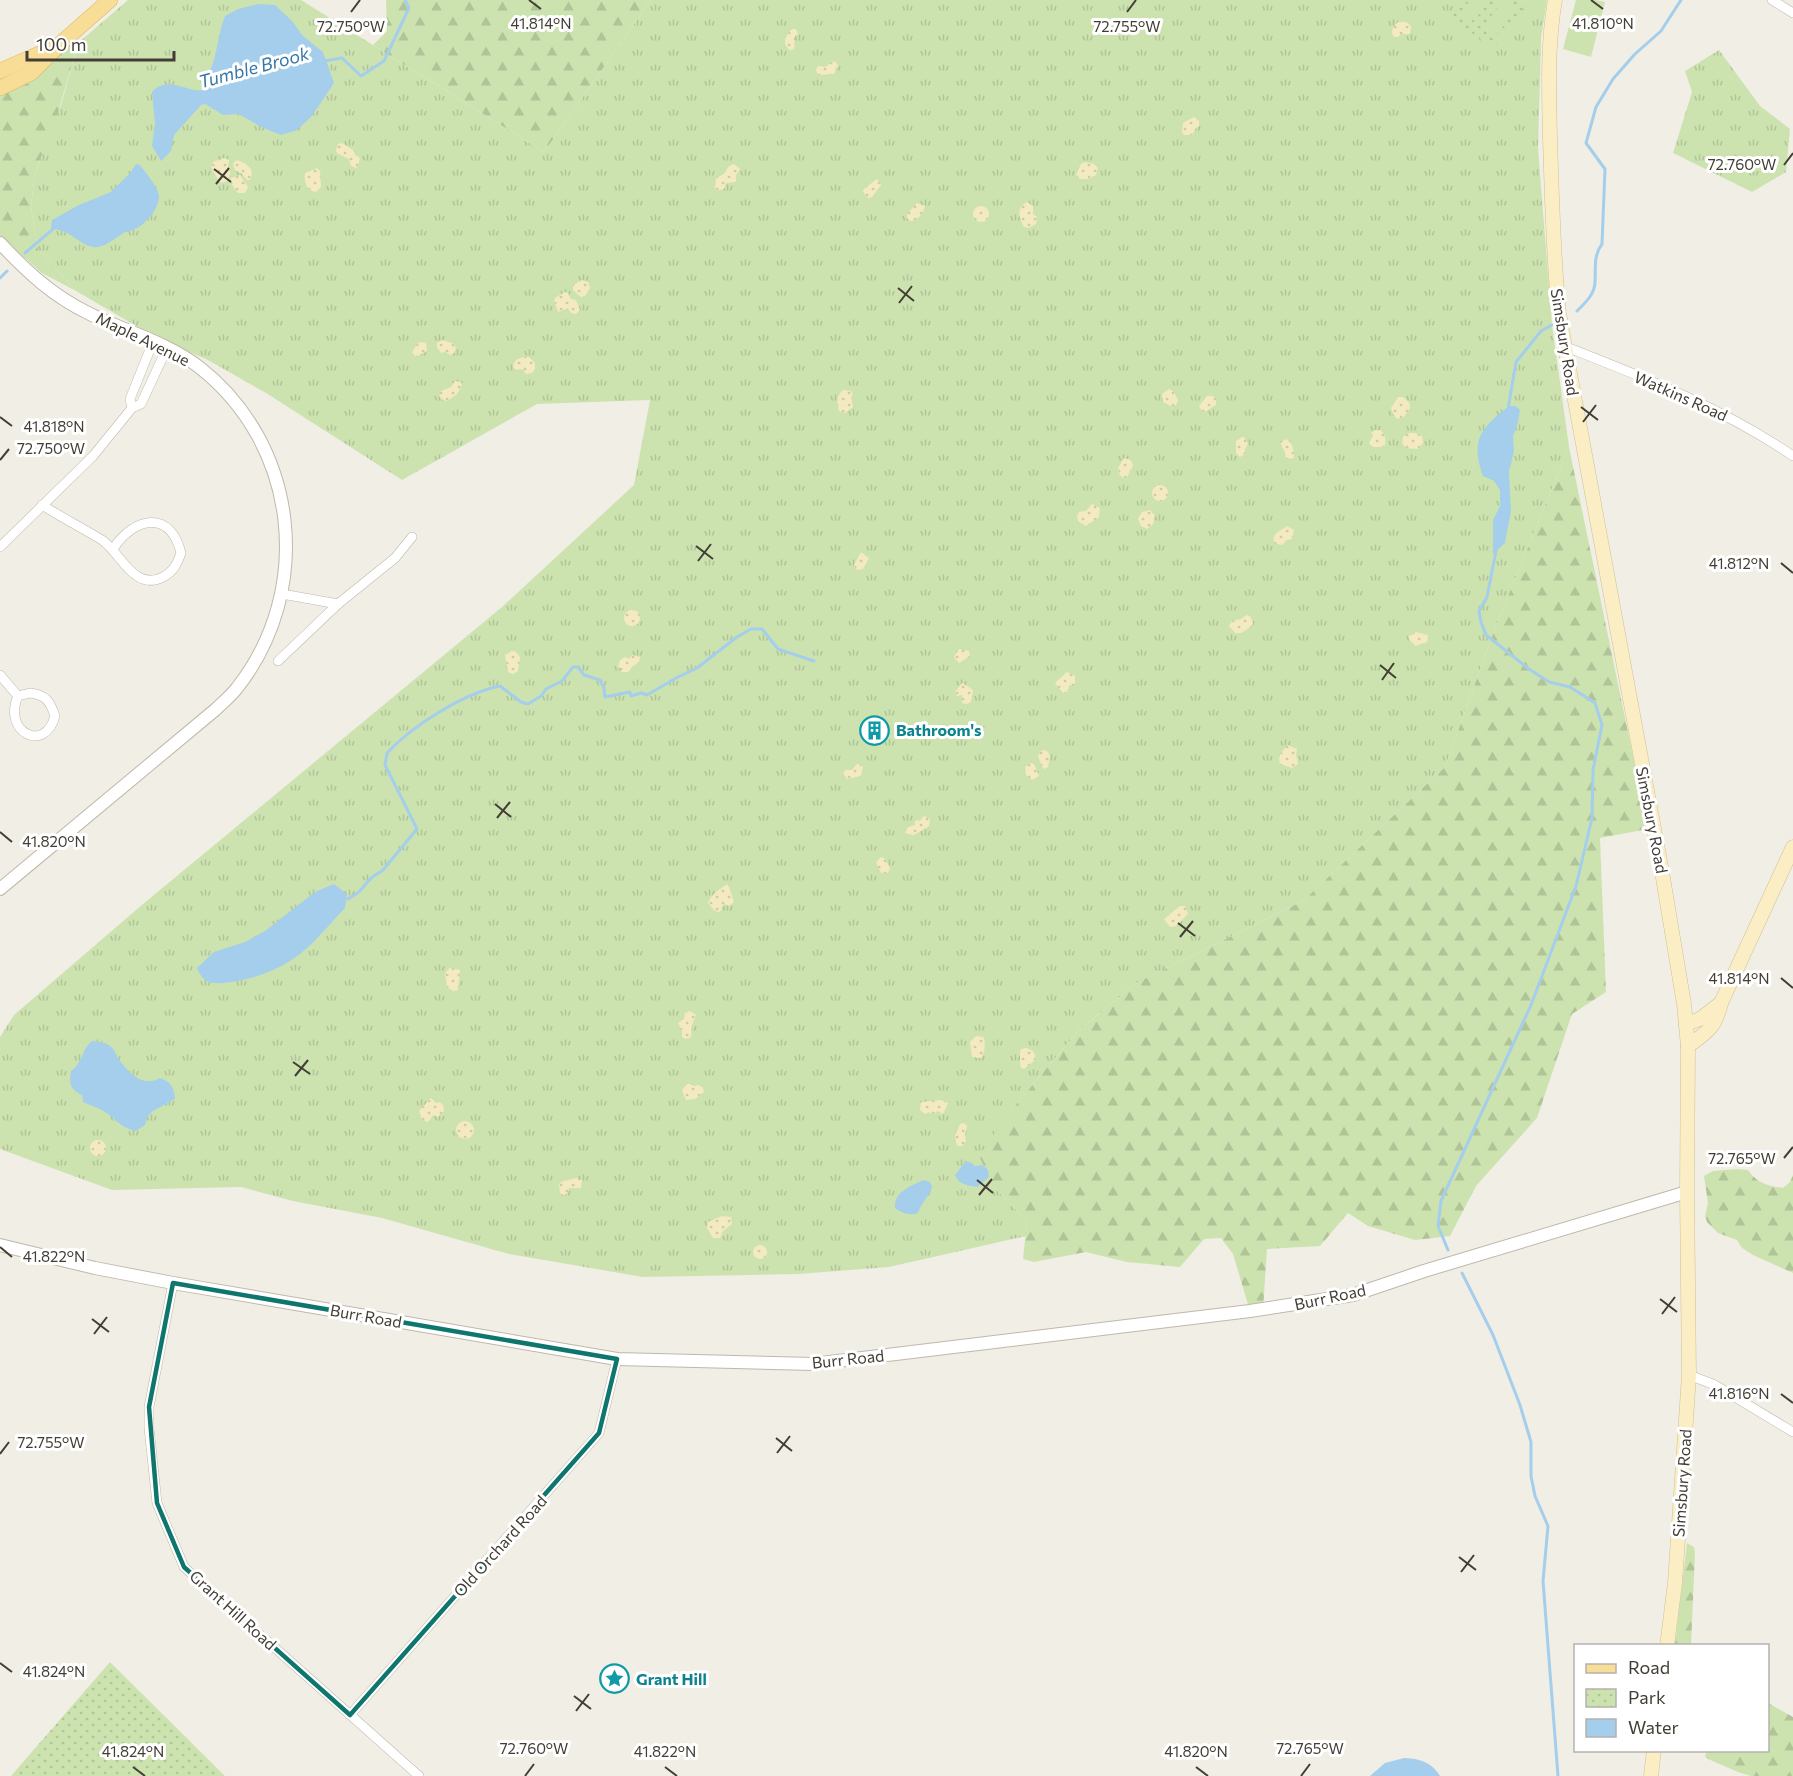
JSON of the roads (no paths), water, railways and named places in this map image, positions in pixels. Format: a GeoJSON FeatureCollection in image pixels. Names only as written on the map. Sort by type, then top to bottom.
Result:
{"type":"FeatureCollection","features":[{"type":"Feature","properties":{"kind":"main road"},"geometry":{"type":"LineString","coordinates":[[0,88],[30,73],[110,0]]}},
{"type":"Feature","properties":{"kind":"main road","name":"Simsbury Road"},"geometry":{"type":"LineString","coordinates":[[1555,0],[1549,69],[1553,257],[1564,346],[1662,872],[1688,1046],[1689,1375],[1675,1583],[1668,1644]]}},
{"type":"Feature","properties":{"kind":"main road"},"geometry":{"type":"LineString","coordinates":[[0,71],[59,45]]}},
{"type":"Feature","properties":{"kind":"main road"},"geometry":{"type":"LineString","coordinates":[[1688,1046],[1704,1035],[1717,1020],[1721,1003],[1793,847]]}},
{"type":"Feature","properties":{"kind":"main road"},"geometry":{"type":"LineString","coordinates":[[1686,1024],[1700,1019],[1721,1003]]}},
{"type":"Feature","properties":{"kind":"main road"},"geometry":{"type":"LineString","coordinates":[[1651,1776],[1654,1752]]}},
{"type":"Feature","properties":{"kind":"street"},"geometry":{"type":"LineString","coordinates":[[1772,0],[1793,13]]}},
{"type":"Feature","properties":{"kind":"street","name":"Maple Avenue"},"geometry":{"type":"LineString","coordinates":[[0,243],[36,281],[63,300],[167,348],[198,366],[229,396],[255,430],[269,459],[280,490],[288,545],[282,594],[269,634],[237,689],[215,710],[0,888]]}},
{"type":"Feature","properties":{"kind":"street"},"geometry":{"type":"LineString","coordinates":[[132,408],[129,399],[153,342]]}},
{"type":"Feature","properties":{"kind":"street","name":"Watkins Road"},"geometry":{"type":"LineString","coordinates":[[1564,346],[1741,423],[1793,456]]}},
{"type":"Feature","properties":{"kind":"street"},"geometry":{"type":"LineString","coordinates":[[0,548],[93,456],[132,408],[141,404],[167,348]]}},
{"type":"Feature","properties":{"kind":"street"},"geometry":{"type":"LineString","coordinates":[[42,505],[113,549],[134,575],[146,580],[158,580],[172,573],[181,553],[178,541],[171,531],[160,523],[148,521],[136,525],[113,549]]}},
{"type":"Feature","properties":{"kind":"street"},"geometry":{"type":"LineString","coordinates":[[278,661],[338,604],[395,558],[412,537]]}},
{"type":"Feature","properties":{"kind":"street"},"geometry":{"type":"LineString","coordinates":[[282,594],[338,604]]}},
{"type":"Feature","properties":{"kind":"street"},"geometry":{"type":"LineString","coordinates":[[0,675],[18,696]]}},
{"type":"Feature","properties":{"kind":"street"},"geometry":{"type":"LineString","coordinates":[[30,693],[41,695],[47,700],[55,716],[46,733],[28,735],[20,731],[15,723],[14,714],[14,704],[18,696],[30,693]]}},
{"type":"Feature","properties":{"kind":"street","name":"Burr Road"},"geometry":{"type":"LineString","coordinates":[[0,1245],[95,1268],[172,1283],[617,1359],[813,1364],[1304,1304],[1353,1294],[1687,1192]]}},
{"type":"Feature","properties":{"kind":"street","name":"Grant Hill Road"},"geometry":{"type":"LineString","coordinates":[[172,1283],[149,1407],[148,1428],[157,1503],[184,1567],[419,1776]]}},
{"type":"Feature","properties":{"kind":"street","name":"Old Orchard Road"},"geometry":{"type":"LineString","coordinates":[[350,1715],[599,1433],[617,1359]]}},
{"type":"Feature","properties":{"kind":"street"},"geometry":{"type":"LineString","coordinates":[[1689,1375],[1715,1385],[1793,1432]]}},
{"type":"Feature","properties":{"kind":"water"},"geometry":{"type":"Polygon","coordinates":[[[258,4],[275,5],[292,21],[303,36],[323,52],[334,83],[312,116],[297,130],[281,135],[239,114],[223,115],[205,104],[201,105],[174,135],[171,151],[161,161],[152,146],[155,124],[152,92],[158,87],[171,84],[205,90],[206,78],[213,63],[225,16],[238,9],[258,4]]]}},
{"type":"Feature","properties":{"kind":"water"},"geometry":{"type":"Polygon","coordinates":[[[136,164],[140,165],[151,180],[159,196],[154,211],[143,224],[97,247],[87,245],[64,232],[51,229],[52,220],[79,205],[111,192],[136,164]]]}},
{"type":"Feature","properties":{"kind":"water"},"geometry":{"type":"Polygon","coordinates":[[[1509,406],[1515,406],[1520,410],[1513,437],[1514,451],[1509,472],[1511,511],[1505,543],[1493,554],[1493,520],[1500,506],[1500,490],[1494,481],[1483,476],[1479,464],[1478,444],[1485,428],[1509,406]]]}},
{"type":"Feature","properties":{"kind":"water"},"geometry":{"type":"Polygon","coordinates":[[[334,884],[347,894],[345,908],[311,945],[291,960],[268,972],[231,982],[207,981],[200,974],[197,968],[214,952],[245,942],[265,931],[315,892],[334,884]]]}},
{"type":"Feature","properties":{"kind":"water"},"geometry":{"type":"Polygon","coordinates":[[[92,1041],[110,1046],[126,1068],[141,1080],[153,1081],[160,1078],[167,1081],[173,1088],[175,1099],[153,1111],[148,1116],[145,1125],[136,1131],[122,1125],[102,1110],[83,1102],[82,1095],[71,1086],[71,1071],[92,1041]]]}},
{"type":"Feature","properties":{"kind":"water"},"geometry":{"type":"Polygon","coordinates":[[[965,1162],[970,1162],[975,1166],[983,1165],[988,1170],[989,1177],[977,1187],[961,1183],[955,1175],[965,1162]]]}},
{"type":"Feature","properties":{"kind":"water"},"geometry":{"type":"Polygon","coordinates":[[[924,1180],[930,1182],[932,1187],[918,1213],[906,1213],[895,1208],[895,1202],[900,1193],[924,1180]]]}},
{"type":"Feature","properties":{"kind":"water"},"geometry":{"type":"Polygon","coordinates":[[[1404,1758],[1425,1762],[1433,1767],[1440,1776],[1370,1776],[1385,1763],[1404,1758]]]}},
{"type":"Feature","properties":{"kind":"waterway","name":"Tumble Brook"},"geometry":{"type":"LineString","coordinates":[[324,61],[342,58],[361,76],[384,61],[409,8],[405,0]]}},
{"type":"Feature","properties":{"kind":"waterway"},"geometry":{"type":"LineString","coordinates":[[1577,311],[1593,290],[1596,258],[1602,244],[1605,169],[1586,143],[1596,107],[1613,79],[1635,54],[1661,31],[1681,0]]}},
{"type":"Feature","properties":{"kind":"waterway","name":"Tumble Brook"},"geometry":{"type":"LineString","coordinates":[[25,253],[53,229]]}},
{"type":"Feature","properties":{"kind":"waterway","name":"Tumble Brook"},"geometry":{"type":"LineString","coordinates":[[0,278],[7,271]]}},
{"type":"Feature","properties":{"kind":"waterway"},"geometry":{"type":"LineString","coordinates":[[1508,409],[1516,362],[1541,331],[1552,325]]}},
{"type":"Feature","properties":{"kind":"waterway"},"geometry":{"type":"LineString","coordinates":[[1448,1250],[1438,1226],[1441,1201],[1531,1005],[1576,886],[1592,818],[1593,770],[1602,725],[1595,703],[1570,687],[1549,682],[1486,635],[1479,611],[1487,597],[1497,546]]}},
{"type":"Feature","properties":{"kind":"waterway"},"geometry":{"type":"LineString","coordinates":[[348,899],[383,870],[417,829],[385,765],[387,753],[410,732],[455,703],[500,686],[521,702],[528,704],[541,696],[546,689],[562,681],[573,667],[578,667],[584,675],[600,680],[605,697],[630,692],[631,696],[641,693],[647,695],[697,668],[751,629],[762,629],[778,649],[814,661]]}},
{"type":"Feature","properties":{"kind":"waterway"},"geometry":{"type":"LineString","coordinates":[[1462,1273],[1493,1335],[1520,1405],[1531,1442],[1531,1476],[1535,1496],[1548,1526],[1543,1581],[1558,1776]]}},
{"type":"Feature","properties":{"kind":"place","name":"Bathroom's"},"geometry":{"type":"Point","coordinates":[875,730]}},
{"type":"Feature","properties":{"kind":"place","name":"Grant Hill"},"geometry":{"type":"Point","coordinates":[615,1679]}}]}
